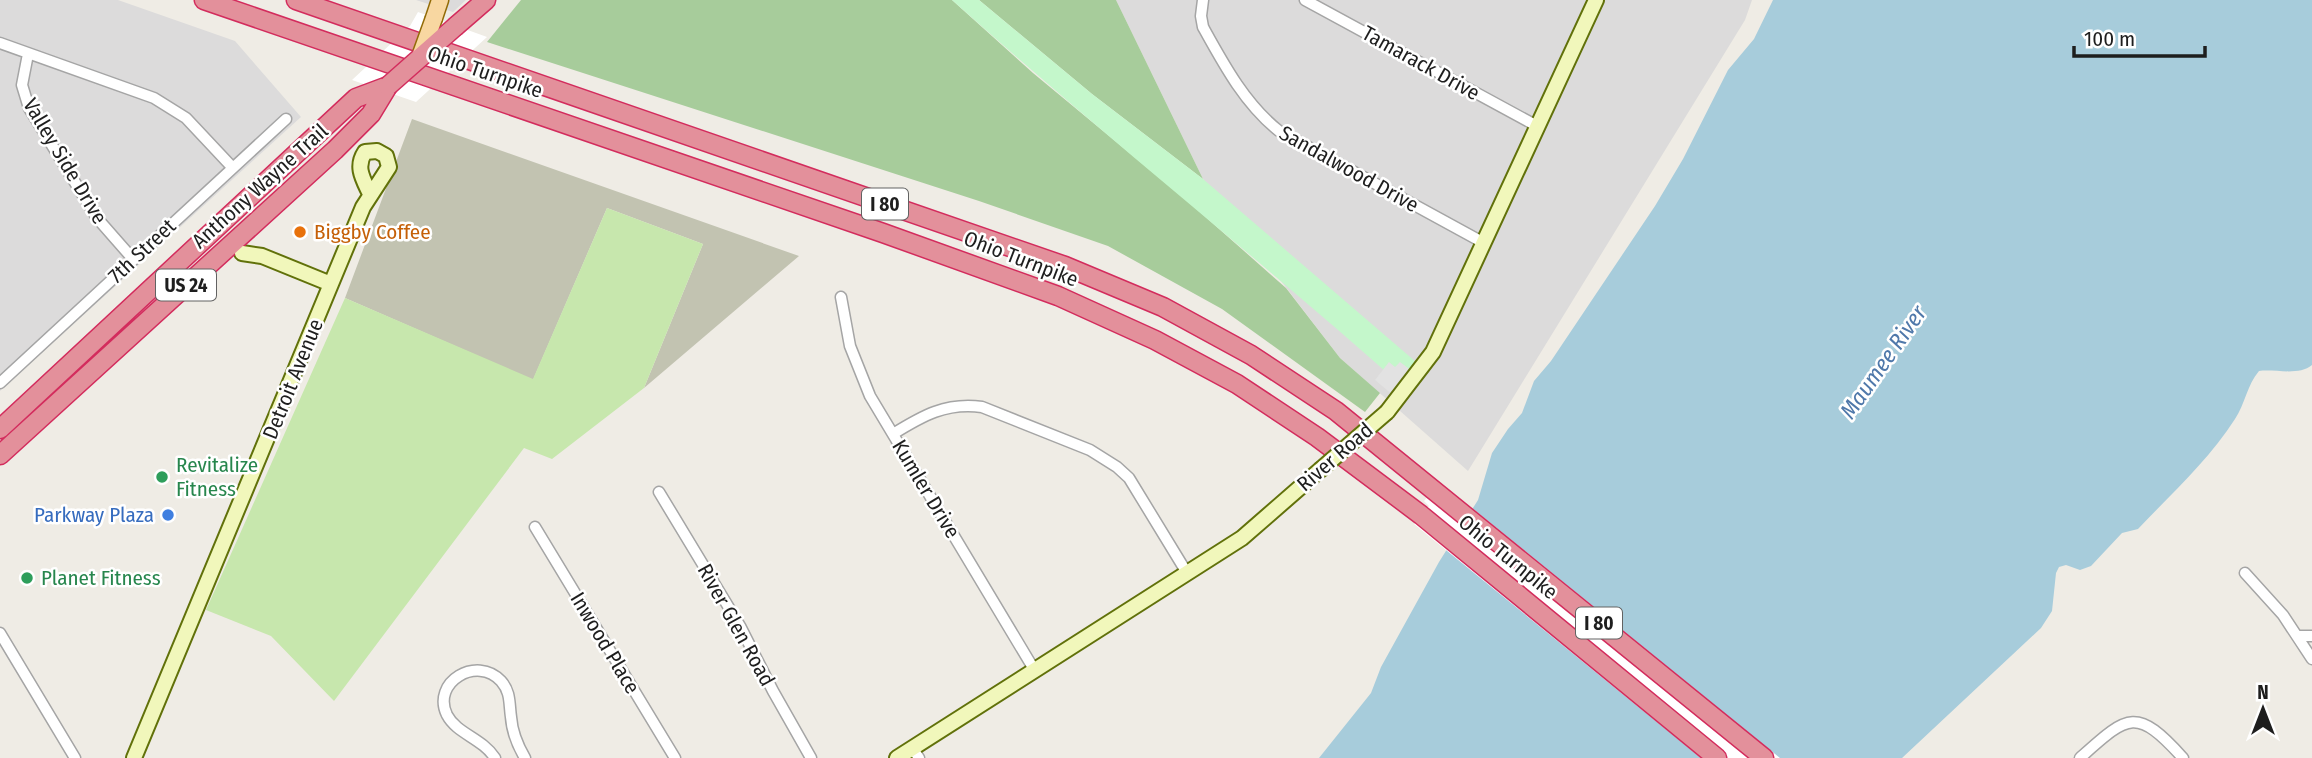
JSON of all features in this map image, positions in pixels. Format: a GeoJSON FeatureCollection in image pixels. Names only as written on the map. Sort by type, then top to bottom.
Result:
{"type":"FeatureCollection","features":[{"type":"Feature","properties":{"kind":"highway","name":"Ohio Turnpike"},"geometry":{"type":"LineString","coordinates":[[204,0],[870,228],[1058,296],[1155,340],[1237,384],[1317,437],[1421,515],[1717,758]]}},
{"type":"Feature","properties":{"kind":"highway","name":"Ohio Turnpike"},"geometry":{"type":"LineString","coordinates":[[296,0],[1065,266],[1163,307],[1251,355],[1336,411],[1764,758]]}},
{"type":"Feature","properties":{"kind":"highway","name":"Anthony Wayne Trail"},"geometry":{"type":"LineString","coordinates":[[0,455],[371,114],[388,86],[421,54],[486,0]]}},
{"type":"Feature","properties":{"kind":"highway","name":"Anthony Wayne Trail"},"geometry":{"type":"LineString","coordinates":[[0,429],[356,98],[388,86]]}},
{"type":"Feature","properties":{"kind":"highway"},"geometry":{"type":"LineString","coordinates":[[84,377],[229,258],[242,253]]}},
{"type":"Feature","properties":{"kind":"main road","name":"US 24"},"geometry":{"type":"LineString","coordinates":[[421,54],[440,0]]}},
{"type":"Feature","properties":{"kind":"street","name":"Sandalwood Drive"},"geometry":{"type":"LineString","coordinates":[[1203,0],[1203,27],[1261,117],[1279,131],[1484,243]]}},
{"type":"Feature","properties":{"kind":"street","name":"Tamarack Drive"},"geometry":{"type":"LineString","coordinates":[[1306,0],[1537,126]]}},
{"type":"Feature","properties":{"kind":"street","name":"River Road"},"geometry":{"type":"LineString","coordinates":[[897,758],[916,753],[1035,671],[1242,538],[1387,412],[1433,352],[1596,0]]}},
{"type":"Feature","properties":{"kind":"street"},"geometry":{"type":"LineString","coordinates":[[0,43],[154,98],[186,118],[232,167]]}},
{"type":"Feature","properties":{"kind":"street","name":"Valley Side Drive"},"geometry":{"type":"LineString","coordinates":[[28,54],[22,85],[29,108],[97,218],[133,259]]}},
{"type":"Feature","properties":{"kind":"street","name":"7th Street"},"geometry":{"type":"LineString","coordinates":[[0,383],[286,119]]}},
{"type":"Feature","properties":{"kind":"street","name":"Detroit Avenue"},"geometry":{"type":"LineString","coordinates":[[134,758],[370,194]]}},
{"type":"Feature","properties":{"kind":"street"},"geometry":{"type":"LineString","coordinates":[[247,230],[250,245],[262,256]]}},
{"type":"Feature","properties":{"kind":"street"},"geometry":{"type":"LineString","coordinates":[[242,253],[262,256],[331,284]]}},
{"type":"Feature","properties":{"kind":"street","name":"Kumler Drive"},"geometry":{"type":"LineString","coordinates":[[841,297],[850,346],[870,396],[1035,671]]}},
{"type":"Feature","properties":{"kind":"street"},"geometry":{"type":"LineString","coordinates":[[893,434],[933,411],[971,405],[1032,425],[1090,450],[1107,459],[1129,478],[1187,573]]}},
{"type":"Feature","properties":{"kind":"street","name":"River Glen Road"},"geometry":{"type":"LineString","coordinates":[[659,492],[740,626],[811,758]]}},
{"type":"Feature","properties":{"kind":"street","name":"Inwood Place"},"geometry":{"type":"LineString","coordinates":[[535,527],[675,758]]}},
{"type":"Feature","properties":{"kind":"street"},"geometry":{"type":"LineString","coordinates":[[2245,573],[2283,615],[2311,655]]}},
{"type":"Feature","properties":{"kind":"street"},"geometry":{"type":"LineString","coordinates":[[0,633],[75,758]]}},
{"type":"Feature","properties":{"kind":"street"},"geometry":{"type":"LineString","coordinates":[[2297,636],[2312,636]]}},
{"type":"Feature","properties":{"kind":"street"},"geometry":{"type":"LineString","coordinates":[[495,758],[485,746],[459,729],[448,716],[445,708],[446,692],[459,674],[474,670],[483,671],[503,684],[510,700],[514,733],[525,758]]}},
{"type":"Feature","properties":{"kind":"street"},"geometry":{"type":"LineString","coordinates":[[2080,758],[2111,731],[2132,723],[2152,727],[2183,758]]}},
{"type":"Feature","properties":{"kind":"shaded area"},"geometry":{"type":"Polygon","coordinates":[[[0,0],[118,0],[235,41],[301,117],[0,391],[0,0]]]}},
{"type":"Feature","properties":{"kind":"shaded area"},"geometry":{"type":"Polygon","coordinates":[[[416,0],[466,0],[453,12],[416,0]]]}},
{"type":"Feature","properties":{"kind":"shaded area"},"geometry":{"type":"Polygon","coordinates":[[[1116,0],[1752,0],[1745,20],[1468,471],[1340,358],[1203,179],[1116,0]]]}},
{"type":"Feature","properties":{"kind":"shaded area"},"geometry":{"type":"Polygon","coordinates":[[[412,119],[799,256],[644,388],[703,244],[607,208],[533,380],[345,298],[412,119]]]}},
{"type":"Feature","properties":{"kind":"shaded area"},"geometry":{"type":"Polygon","coordinates":[[[1389,362],[1395,367],[1400,362],[1412,371],[1394,396],[1375,380],[1389,362]]]}},
{"type":"Feature","properties":{"kind":"green space"},"geometry":{"type":"Polygon","coordinates":[[[521,0],[952,0],[1033,73],[1184,198],[1286,288],[1340,358],[1380,393],[1365,412],[1222,309],[1108,246],[979,201],[487,42],[521,0]]]}},
{"type":"Feature","properties":{"kind":"green space"},"geometry":{"type":"Polygon","coordinates":[[[952,0],[979,0],[1092,94],[1203,179],[1416,362],[1401,385],[1063,97],[952,0]]]}},
{"type":"Feature","properties":{"kind":"green space"},"geometry":{"type":"Polygon","coordinates":[[[979,0],[1116,0],[1203,179],[1092,94],[979,0]]]}},
{"type":"Feature","properties":{"kind":"green space"},"geometry":{"type":"Polygon","coordinates":[[[607,208],[703,244],[644,388],[552,459],[524,448],[334,701],[271,636],[206,610],[345,298],[533,379],[607,208]]]}},
{"type":"Feature","properties":{"kind":"water","name":"Maumee River"},"geometry":{"type":"Polygon","coordinates":[[[1773,0],[2312,0],[2312,365],[2294,371],[2259,371],[2235,419],[2214,449],[2138,529],[2122,533],[2091,566],[2080,570],[2066,565],[2059,567],[2052,611],[2041,628],[1902,758],[1319,758],[1371,693],[1381,667],[1439,562],[1478,500],[1492,453],[1522,413],[1534,381],[1551,361],[1655,206],[1683,159],[1728,70],[1754,39],[1773,0]]]}},
{"type":"Feature","properties":{"kind":"pier"},"geometry":{"type":"Polygon","coordinates":[[[418,12],[487,37],[416,102],[352,80],[410,26],[418,12]]]}},
{"type":"Feature","properties":{"kind":"pier"},"geometry":{"type":"Polygon","coordinates":[[[1440,482],[1780,758],[1701,758],[1414,524],[1429,506],[1424,501],[1440,482]]]}},
{"type":"Feature","properties":{"kind":"place","name":"Biggby Coffee"},"geometry":{"type":"Point","coordinates":[300,232]}},
{"type":"Feature","properties":{"kind":"place","name":"Revitalize Fitness"},"geometry":{"type":"Point","coordinates":[162,477]}},
{"type":"Feature","properties":{"kind":"place","name":"Parkway Plaza"},"geometry":{"type":"Point","coordinates":[168,515]}},
{"type":"Feature","properties":{"kind":"place","name":"Planet Fitness"},"geometry":{"type":"Point","coordinates":[27,578]}}]}
